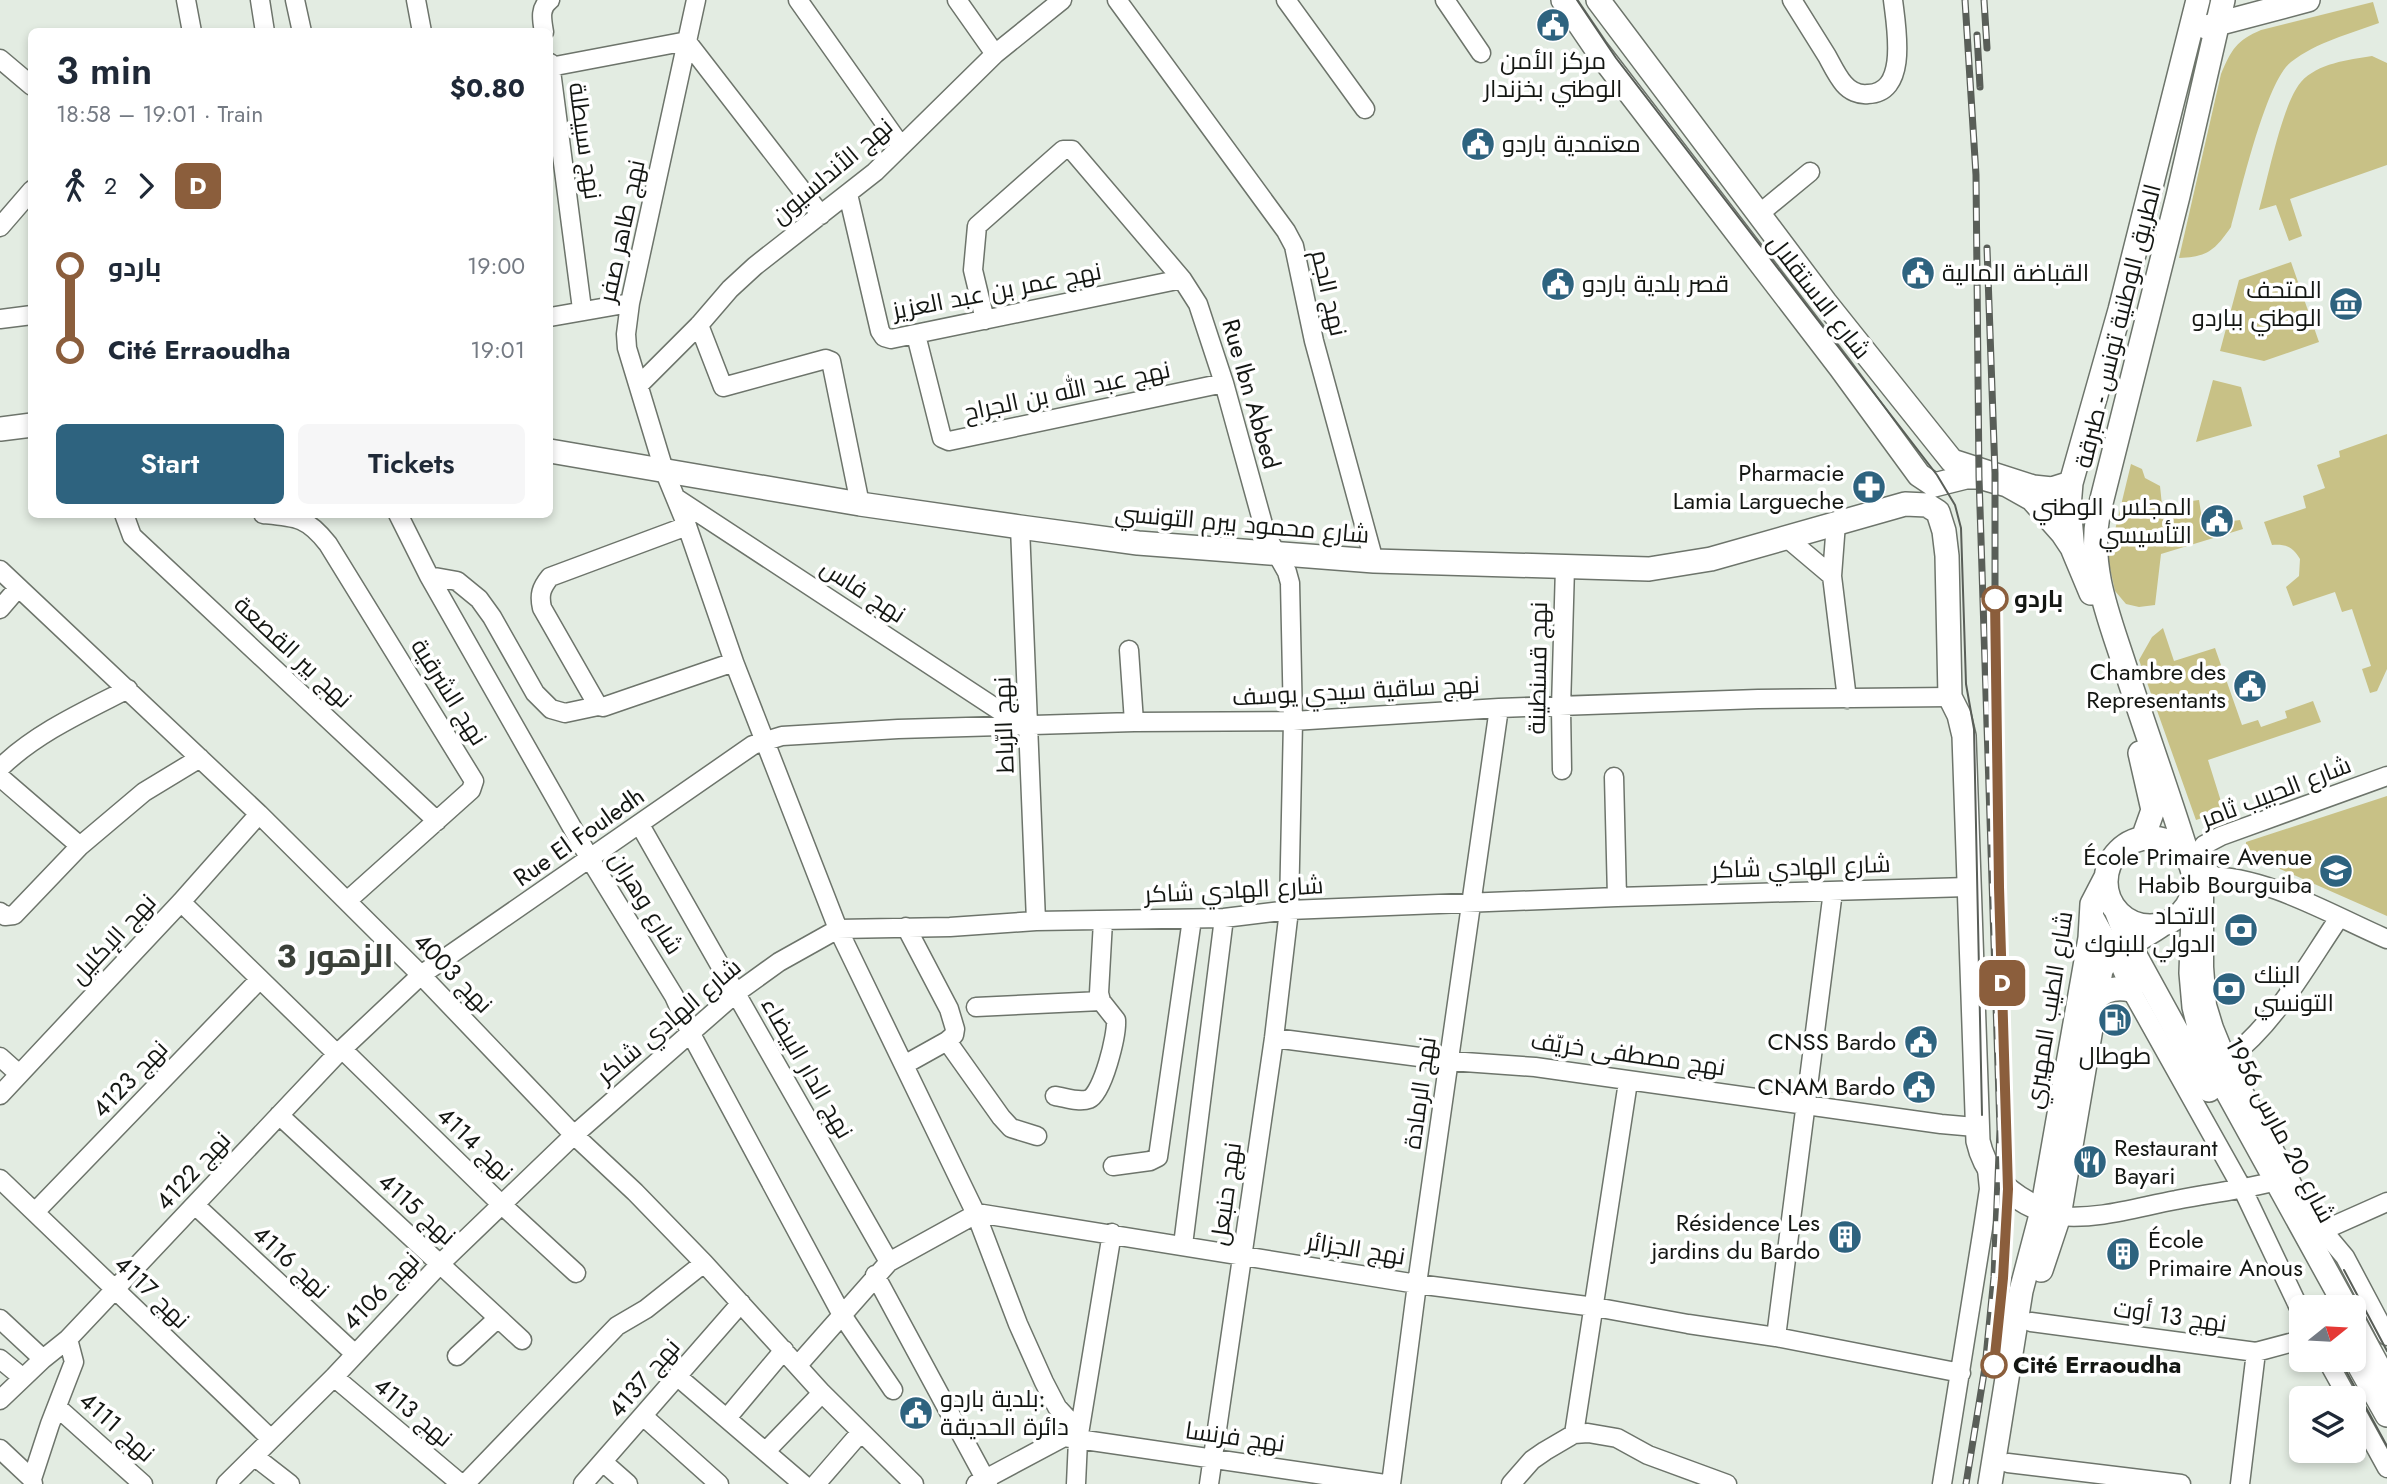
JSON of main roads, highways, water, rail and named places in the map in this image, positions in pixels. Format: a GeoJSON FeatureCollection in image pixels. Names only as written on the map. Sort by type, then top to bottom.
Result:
{"type":"FeatureCollection","features":[{"type":"Feature","properties":{"kind":"main road","name":"شارع الاستقلال"},"geometry":{"type":"LineString","coordinates":[[1563,0],[1597,50],[1840,367],[1919,475],[1934,485],[1966,477],[1979,477],[2007,485],[2032,499],[2063,534],[2073,550]]}},
{"type":"Feature","properties":{"kind":"main road"},"geometry":{"type":"LineString","coordinates":[[2221,11],[2252,0]]}},
{"type":"Feature","properties":{"kind":"main road"},"geometry":{"type":"LineString","coordinates":[[2196,11],[2221,11],[2308,0]]}},
{"type":"Feature","properties":{"kind":"main road","name":"شارع الاستقلال"},"geometry":{"type":"LineString","coordinates":[[1607,3],[1759,214],[1952,461],[2033,487],[2052,489],[2071,483]]}},
{"type":"Feature","properties":{"kind":"main road","name":"الطريق الوطنية تونس - طبرقة"},"geometry":{"type":"LineString","coordinates":[[2143,838],[2152,810],[2139,749],[2096,604],[2073,550],[2069,507],[2071,483],[2120,310],[2196,11]]}},
{"type":"Feature","properties":{"kind":"main road","name":"الطريق الوطنية تونس - طبرقة"},"geometry":{"type":"LineString","coordinates":[[2198,875],[2117,646],[2097,575],[2094,543],[2096,523],[2178,196],[2221,11]]}},
{"type":"Feature","properties":{"kind":"main road"},"geometry":{"type":"LineString","coordinates":[[2150,188],[2178,196]]}},
{"type":"Feature","properties":{"kind":"main road"},"geometry":{"type":"LineString","coordinates":[[2120,310],[2148,318]]}},
{"type":"Feature","properties":{"kind":"main road"},"geometry":{"type":"LineString","coordinates":[[0,429],[28,426]]}},
{"type":"Feature","properties":{"kind":"main road"},"geometry":{"type":"LineString","coordinates":[[2088,426],[2118,434]]}},
{"type":"Feature","properties":{"kind":"main road","name":"شارع محمود بيرم التونسي"},"geometry":{"type":"LineString","coordinates":[[553,452],[860,504],[1138,543],[1374,561],[1649,569],[1679,566],[1905,504],[1927,505],[1938,512],[1947,549],[1950,697],[1959,715],[1964,736],[1975,1127],[1987,1168],[2000,1183],[2050,1213]]}},
{"type":"Feature","properties":{"kind":"main road"},"geometry":{"type":"LineString","coordinates":[[2143,838],[2162,839],[2179,848],[2198,875],[2192,896],[2181,913],[2163,924],[2137,924],[2129,921],[2116,910],[2108,897],[2106,877],[2110,862],[2128,843],[2143,838]]}},
{"type":"Feature","properties":{"kind":"main road","name":"شارع 20 مارس 1956"},"geometry":{"type":"LineString","coordinates":[[2198,875],[2191,973],[2194,1007],[2200,1030],[2258,1181],[2338,1295]]}},
{"type":"Feature","properties":{"kind":"main road","name":"شارع الطيب المهيري"},"geometry":{"type":"LineString","coordinates":[[1990,1484],[2021,1291],[2050,1213],[2090,938],[2092,908],[2106,877]]}},
{"type":"Feature","properties":{"kind":"main road","name":"شارع 20 مارس 1956"},"geometry":{"type":"LineString","coordinates":[[2116,910],[2123,950],[2321,1295]]}},
{"type":"Feature","properties":{"kind":"main road","name":"شارع الطيب المهيري"},"geometry":{"type":"LineString","coordinates":[[2006,1473],[2037,1281],[2101,971],[2106,962],[2163,924]]}},
{"type":"Feature","properties":{"kind":"main road"},"geometry":{"type":"LineString","coordinates":[[2095,1000],[2104,992],[2132,990]]}},
{"type":"Feature","properties":{"kind":"main road"},"geometry":{"type":"LineString","coordinates":[[2366,1344],[2387,1383]]}},
{"type":"Feature","properties":{"kind":"main road"},"geometry":{"type":"LineString","coordinates":[[2363,1372],[2387,1415]]}},
{"type":"Feature","properties":{"kind":"tram line"},"geometry":{"type":"LineString","coordinates":[[1577,0],[1616,58],[1937,475],[1955,505],[1961,528],[1966,684],[1974,729],[1982,1115]]}},
{"type":"Feature","properties":{"kind":"tram line"},"geometry":{"type":"LineString","coordinates":[[2344,1270],[2387,1351]]}},
{"type":"Feature","properties":{"kind":"tram line"},"geometry":{"type":"LineString","coordinates":[[2347,1372],[2387,1446]]}},
{"type":"Feature","properties":{"kind":"railway"},"geometry":{"type":"LineString","coordinates":[[1965,0],[1976,175],[1979,477],[2000,1129],[1994,1277],[1985,1367],[1966,1484]]}},
{"type":"Feature","properties":{"kind":"railway"},"geometry":{"type":"LineString","coordinates":[[1984,0],[1987,48]]}},
{"type":"Feature","properties":{"kind":"railway"},"geometry":{"type":"LineString","coordinates":[[1977,35],[1980,87]]}},
{"type":"Feature","properties":{"kind":"railway"},"geometry":{"type":"LineString","coordinates":[[1987,248],[1995,473],[1995,644]]}},
{"type":"Feature","properties":{"kind":"train","name":"D"},"geometry":{"type":"LineString","coordinates":[[1994,1365],[2008,1189],[1999,887],[1995,599]]}},
{"type":"Feature","properties":{"kind":"place","name":"مركز الأمن الوطني بخزندار"},"geometry":{"type":"Point","coordinates":[1553,25]}},
{"type":"Feature","properties":{"kind":"place","name":"معتمدية باردو"},"geometry":{"type":"Point","coordinates":[1478,144]}},
{"type":"Feature","properties":{"kind":"place","name":"القباضة المالية"},"geometry":{"type":"Point","coordinates":[1918,273]}},
{"type":"Feature","properties":{"kind":"place","name":"قصر بلدية باردو"},"geometry":{"type":"Point","coordinates":[1558,284]}},
{"type":"Feature","properties":{"kind":"place","name":"المتحف الوطني بباردو"},"geometry":{"type":"Point","coordinates":[2346,304]}},
{"type":"Feature","properties":{"kind":"place","name":"Pharmacie Lamia Largueche"},"geometry":{"type":"Point","coordinates":[1869,487]}},
{"type":"Feature","properties":{"kind":"place","name":"المجلس الوطني التأسيسي"},"geometry":{"type":"Point","coordinates":[2217,521]}},
{"type":"Feature","properties":{"kind":"place","name":"باردو"},"geometry":{"type":"Point","coordinates":[1995,599]}},
{"type":"Feature","properties":{"kind":"place","name":"Chambre des Representants"},"geometry":{"type":"Point","coordinates":[2250,686]}},
{"type":"Feature","properties":{"kind":"place","name":"École Primaire Avenue Habib Bourguiba"},"geometry":{"type":"Point","coordinates":[2336,871]}},
{"type":"Feature","properties":{"kind":"place","name":"الاتحاد الدولي للبنوك"},"geometry":{"type":"Point","coordinates":[2241,930]}},
{"type":"Feature","properties":{"kind":"place","name":"البنك التونسي"},"geometry":{"type":"Point","coordinates":[2229,989]}},
{"type":"Feature","properties":{"kind":"place","name":"طوطال"},"geometry":{"type":"Point","coordinates":[2115,1020]}},
{"type":"Feature","properties":{"kind":"place","name":"CNSS Bardo"},"geometry":{"type":"Point","coordinates":[1921,1042]}},
{"type":"Feature","properties":{"kind":"place","name":"CNAM Bardo"},"geometry":{"type":"Point","coordinates":[1919,1087]}},
{"type":"Feature","properties":{"kind":"place","name":"Restaurant Bayari"},"geometry":{"type":"Point","coordinates":[2090,1162]}},
{"type":"Feature","properties":{"kind":"place","name":"Résidence Les jardins du Bardo"},"geometry":{"type":"Point","coordinates":[1845,1237]}},
{"type":"Feature","properties":{"kind":"place","name":"École Primaire Anous"},"geometry":{"type":"Point","coordinates":[2123,1254]}},
{"type":"Feature","properties":{"kind":"place","name":"Cité Erraoudha"},"geometry":{"type":"Point","coordinates":[1994,1365]}},
{"type":"Feature","properties":{"kind":"place","name":"بلدية باردو: دائرة الحديقة"},"geometry":{"type":"Point","coordinates":[916,1413]}},
{"type":"Feature","properties":{"kind":"district","name":"الزهور 3"},"geometry":{"type":"Point","coordinates":[335,956]}}]}
